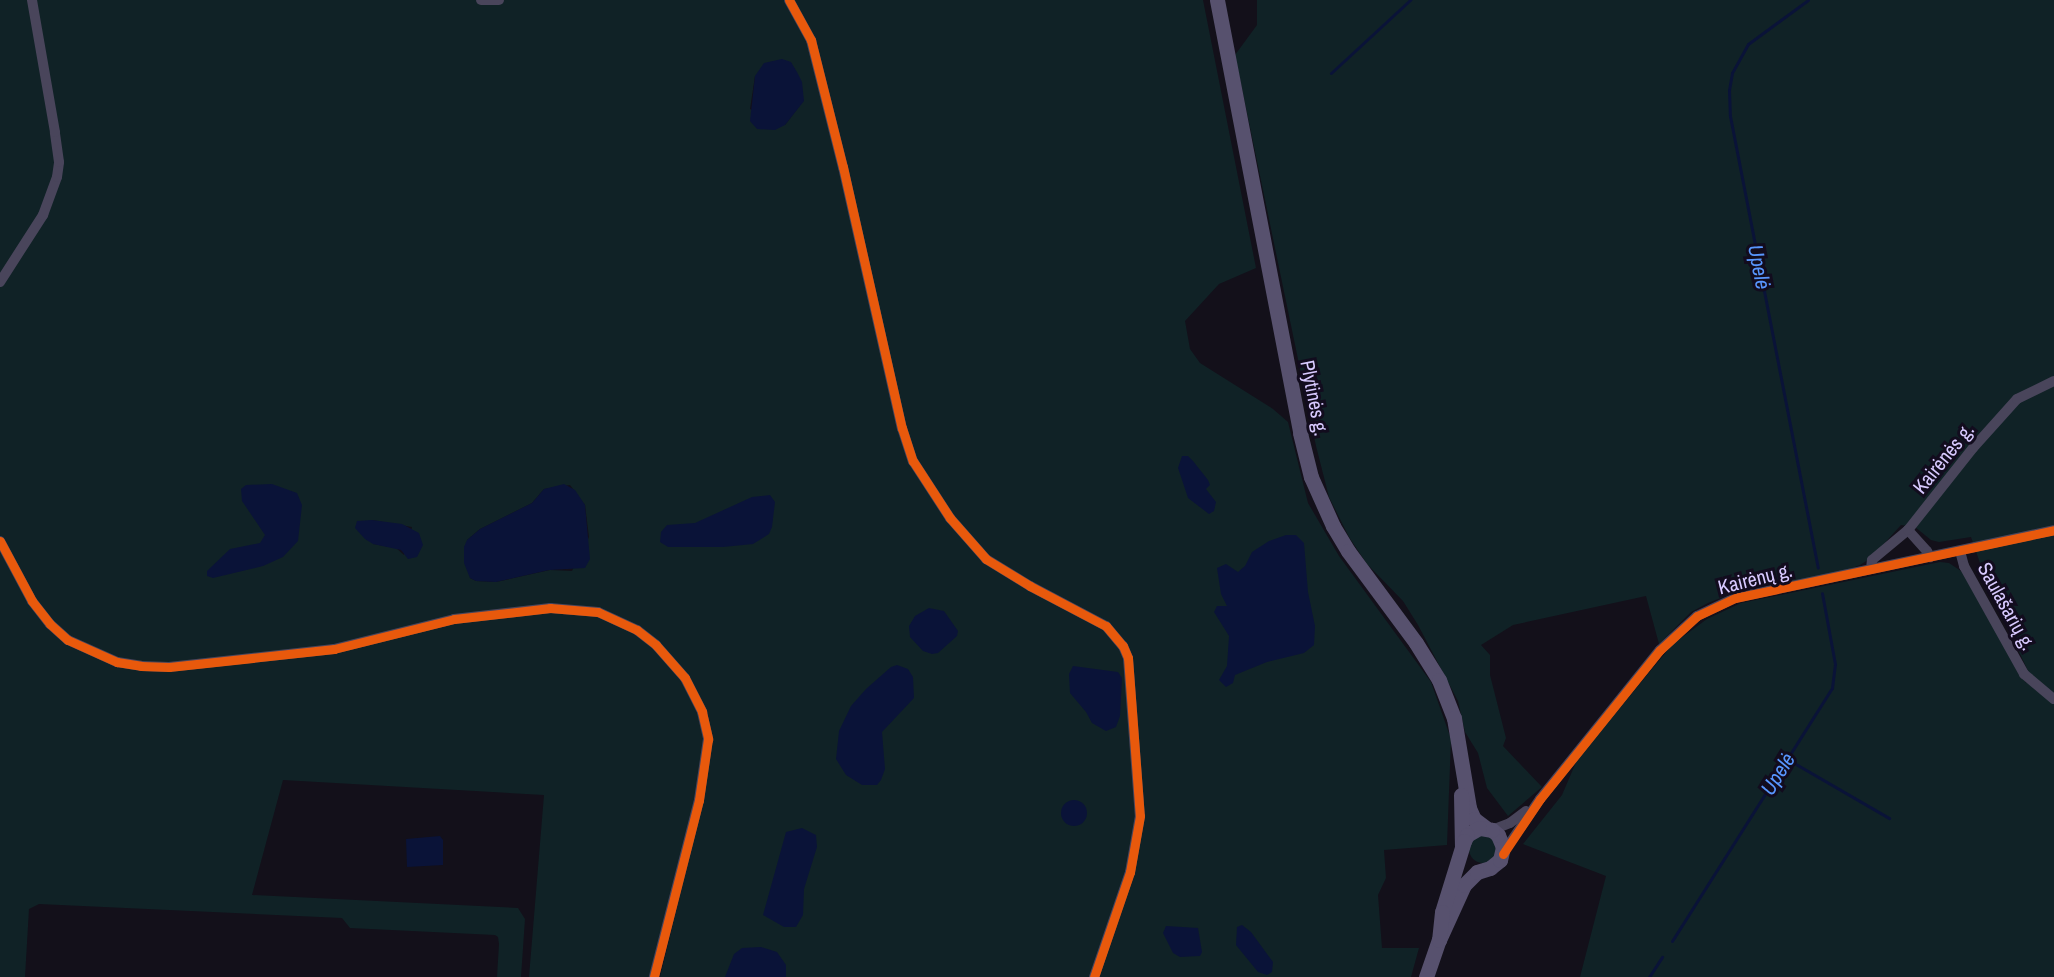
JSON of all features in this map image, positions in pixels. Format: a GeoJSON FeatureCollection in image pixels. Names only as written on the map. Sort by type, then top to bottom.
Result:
{"type":"FeatureCollection","features":[{"type":"Feature","properties":{"kind":"main road","name":"Plytinės g."},"geometry":{"type":"LineString","coordinates":[[1217,0],[1300,433],[1311,477],[1324,509],[1347,551],[1416,643],[1439,680],[1454,718],[1469,808],[1474,819],[1489,829]]}},
{"type":"Feature","properties":{"kind":"main road","name":"Plytinės g."},"geometry":{"type":"LineString","coordinates":[[1462,768],[1462,848]]}},
{"type":"Feature","properties":{"kind":"main road"},"geometry":{"type":"LineString","coordinates":[[1426,977],[1439,940],[1464,885],[1470,876],[1496,865],[1503,854],[1502,840],[1489,829],[1479,828],[1467,836],[1442,912],[1439,940]]}},
{"type":"Feature","properties":{"kind":"main road"},"geometry":{"type":"LineString","coordinates":[[1462,848],[1471,866],[1484,870]]}},
{"type":"Feature","properties":{"kind":"street"},"geometry":{"type":"LineString","coordinates":[[0,282],[43,215],[57,177],[59,162],[32,0]]}},
{"type":"Feature","properties":{"kind":"street"},"geometry":{"type":"LineString","coordinates":[[481,0],[500,0]]}},
{"type":"Feature","properties":{"kind":"street"},"geometry":{"type":"LineString","coordinates":[[789,0],[811,40],[843,167],[902,428],[913,461],[950,518],[986,559],[1030,586],[1106,626],[1123,646],[1128,658],[1140,816],[1130,872],[1094,977]]}},
{"type":"Feature","properties":{"kind":"street","name":"Kairėnės g."},"geometry":{"type":"LineString","coordinates":[[1871,569],[1872,560],[1908,530],[1973,448],[2017,399],[2054,381]]}},
{"type":"Feature","properties":{"kind":"street"},"geometry":{"type":"LineString","coordinates":[[1908,530],[1927,550],[1930,557]]}},
{"type":"Feature","properties":{"kind":"street","name":"Kairėnų g."},"geometry":{"type":"LineString","coordinates":[[1503,854],[1540,799],[1660,650],[1697,616],[1735,598],[2054,530]]}},
{"type":"Feature","properties":{"kind":"street"},"geometry":{"type":"LineString","coordinates":[[0,541],[32,601],[50,624],[68,640],[117,662],[141,666],[169,667],[334,649],[454,619],[550,608],[598,612],[637,630],[656,645],[685,678],[702,711],[708,739],[699,800],[654,977]]}},
{"type":"Feature","properties":{"kind":"street","name":"Saulašarių g."},"geometry":{"type":"LineString","coordinates":[[1960,551],[1966,571],[2024,674],[2054,699]]}},
{"type":"Feature","properties":{"kind":"street","name":"Kairėnų g."},"geometry":{"type":"LineString","coordinates":[[1489,829],[1510,824],[1540,799]]}},
{"type":"Feature","properties":{"kind":"shaded area"},"geometry":{"type":"Polygon","coordinates":[[[0,0],[1203,0],[1256,268],[1219,284],[1185,321],[1190,349],[1200,363],[1273,409],[1288,422],[1308,503],[1339,556],[1431,682],[1451,739],[1447,845],[1384,850],[1386,878],[1378,895],[1382,948],[1419,948],[1411,977],[660,977],[705,792],[698,791],[649,977],[529,977],[544,795],[283,780],[252,895],[518,908],[525,919],[521,977],[497,977],[499,944],[498,937],[495,935],[350,928],[342,918],[39,904],[29,909],[25,977],[0,977],[0,0]],[[755,76],[750,109],[785,125],[804,100],[755,76]],[[570,485],[544,489],[532,503],[480,529],[467,540],[470,578],[476,581],[496,582],[550,570],[572,571],[589,537],[585,505],[570,485]],[[372,520],[373,544],[396,548],[404,555],[412,527],[372,520]]]}},
{"type":"Feature","properties":{"kind":"shaded area"},"geometry":{"type":"Polygon","coordinates":[[[1257,0],[2054,0],[2054,977],[1580,977],[1606,876],[1523,844],[1562,795],[1577,760],[1673,644],[1707,619],[1741,603],[1940,562],[1949,563],[1964,573],[2026,683],[2030,675],[1988,586],[1971,537],[1939,542],[1931,540],[1915,527],[1901,525],[1871,558],[1860,565],[1845,571],[1728,595],[1691,612],[1659,644],[1646,596],[1513,625],[1481,645],[1490,655],[1490,675],[1506,738],[1503,746],[1542,787],[1508,816],[1487,788],[1478,753],[1465,732],[1458,701],[1418,625],[1403,601],[1367,564],[1349,537],[1329,497],[1316,446],[1235,55],[1257,25],[1257,0]]]}},
{"type":"Feature","properties":{"kind":"shaded area"},"geometry":{"type":"Polygon","coordinates":[[[1483,835],[1493,839],[1497,849],[1493,859],[1483,863],[1473,859],[1469,849],[1473,839],[1483,835]]]}},
{"type":"Feature","properties":{"kind":"water"},"geometry":{"type":"Polygon","coordinates":[[[782,59],[791,62],[797,72],[802,82],[804,101],[785,125],[775,130],[757,129],[750,121],[755,76],[764,63],[782,59]]]}},
{"type":"Feature","properties":{"kind":"water"},"geometry":{"type":"Polygon","coordinates":[[[1182,456],[1188,456],[1208,480],[1210,485],[1206,489],[1216,502],[1214,511],[1209,514],[1188,498],[1178,468],[1182,456]]]}},
{"type":"Feature","properties":{"kind":"water"},"geometry":{"type":"Polygon","coordinates":[[[272,484],[297,493],[302,505],[298,541],[283,557],[263,566],[213,578],[207,576],[207,571],[230,549],[260,543],[265,535],[242,501],[241,489],[246,485],[272,484]]]}},
{"type":"Feature","properties":{"kind":"water"},"geometry":{"type":"Polygon","coordinates":[[[564,484],[575,490],[585,505],[590,559],[585,568],[549,570],[496,582],[476,581],[470,578],[464,563],[464,547],[467,540],[480,529],[532,503],[544,489],[564,484]]]}},
{"type":"Feature","properties":{"kind":"water"},"geometry":{"type":"Polygon","coordinates":[[[770,495],[775,502],[772,527],[769,534],[753,544],[723,547],[668,547],[660,542],[661,532],[667,525],[695,523],[752,497],[770,495]]]}},
{"type":"Feature","properties":{"kind":"water"},"geometry":{"type":"Polygon","coordinates":[[[372,520],[402,524],[419,533],[423,545],[417,557],[408,559],[401,550],[373,544],[365,539],[355,528],[357,521],[372,520]]]}},
{"type":"Feature","properties":{"kind":"water"},"geometry":{"type":"Polygon","coordinates":[[[1286,535],[1296,535],[1304,543],[1308,592],[1315,626],[1314,645],[1304,653],[1267,662],[1235,675],[1233,683],[1226,687],[1219,680],[1227,666],[1229,636],[1214,612],[1217,606],[1227,606],[1221,594],[1217,568],[1226,564],[1238,572],[1245,566],[1252,552],[1269,541],[1286,535]]]}},
{"type":"Feature","properties":{"kind":"water"},"geometry":{"type":"Polygon","coordinates":[[[929,608],[944,611],[958,631],[957,636],[938,653],[932,654],[923,651],[910,637],[909,626],[915,616],[929,608]]]}},
{"type":"Feature","properties":{"kind":"water"},"geometry":{"type":"Polygon","coordinates":[[[897,665],[908,669],[913,677],[914,698],[882,732],[885,769],[881,780],[877,785],[862,785],[846,775],[836,759],[839,731],[851,706],[866,689],[891,667],[897,665]]]}},
{"type":"Feature","properties":{"kind":"water"},"geometry":{"type":"Polygon","coordinates":[[[1073,666],[1118,672],[1122,678],[1120,716],[1116,727],[1106,731],[1092,723],[1070,693],[1069,674],[1073,666]]]}},
{"type":"Feature","properties":{"kind":"water"},"geometry":{"type":"Polygon","coordinates":[[[1074,800],[1083,804],[1087,813],[1083,822],[1074,826],[1065,822],[1061,813],[1065,804],[1074,800]]]}},
{"type":"Feature","properties":{"kind":"water"},"geometry":{"type":"Polygon","coordinates":[[[802,828],[816,835],[817,847],[804,889],[803,915],[796,927],[784,927],[763,915],[786,832],[802,828]]]}},
{"type":"Feature","properties":{"kind":"water"},"geometry":{"type":"Polygon","coordinates":[[[440,836],[443,840],[443,865],[407,867],[406,839],[440,836]]]}},
{"type":"Feature","properties":{"kind":"water"},"geometry":{"type":"Polygon","coordinates":[[[1242,925],[1251,932],[1273,962],[1272,972],[1267,975],[1258,972],[1236,945],[1237,927],[1242,925]]]}},
{"type":"Feature","properties":{"kind":"water"},"geometry":{"type":"Polygon","coordinates":[[[1166,926],[1198,928],[1202,952],[1200,956],[1180,957],[1173,953],[1163,933],[1166,926]]]}},
{"type":"Feature","properties":{"kind":"water"},"geometry":{"type":"Polygon","coordinates":[[[761,947],[777,952],[786,965],[786,977],[725,977],[734,954],[742,948],[761,947]]]}},
{"type":"Feature","properties":{"kind":"waterway"},"geometry":{"type":"LineString","coordinates":[[1331,73],[1410,0]]}},
{"type":"Feature","properties":{"kind":"waterway","name":"Upelė"},"geometry":{"type":"LineString","coordinates":[[1808,0],[1748,44],[1732,73],[1729,90],[1730,116],[1818,567]]}},
{"type":"Feature","properties":{"kind":"waterway","name":"Upelė"},"geometry":{"type":"LineString","coordinates":[[1672,941],[1832,688],[1835,664],[1822,593]]}},
{"type":"Feature","properties":{"kind":"waterway"},"geometry":{"type":"LineString","coordinates":[[1789,757],[1794,763],[1889,818]]}},
{"type":"Feature","properties":{"kind":"waterway","name":"Upelė"},"geometry":{"type":"LineString","coordinates":[[1649,977],[1662,957]]}},
{"type":"Feature","properties":{"kind":"cycle path"},"geometry":{"type":"LineString","coordinates":[[789,0],[811,40],[843,167],[902,428],[913,461],[950,518],[986,559],[1030,586],[1106,626],[1123,646],[1128,658],[1140,816],[1130,872],[1094,977]]}},
{"type":"Feature","properties":{"kind":"cycle path"},"geometry":{"type":"LineString","coordinates":[[1503,854],[1540,799],[1660,650],[1697,616],[1735,598],[2054,530]]}},
{"type":"Feature","properties":{"kind":"cycle path"},"geometry":{"type":"LineString","coordinates":[[0,541],[32,601],[50,624],[68,640],[117,662],[141,666],[169,667],[334,649],[454,619],[550,608],[598,612],[637,630],[656,645],[685,678],[702,712],[708,739],[699,800],[654,977]]}}]}
